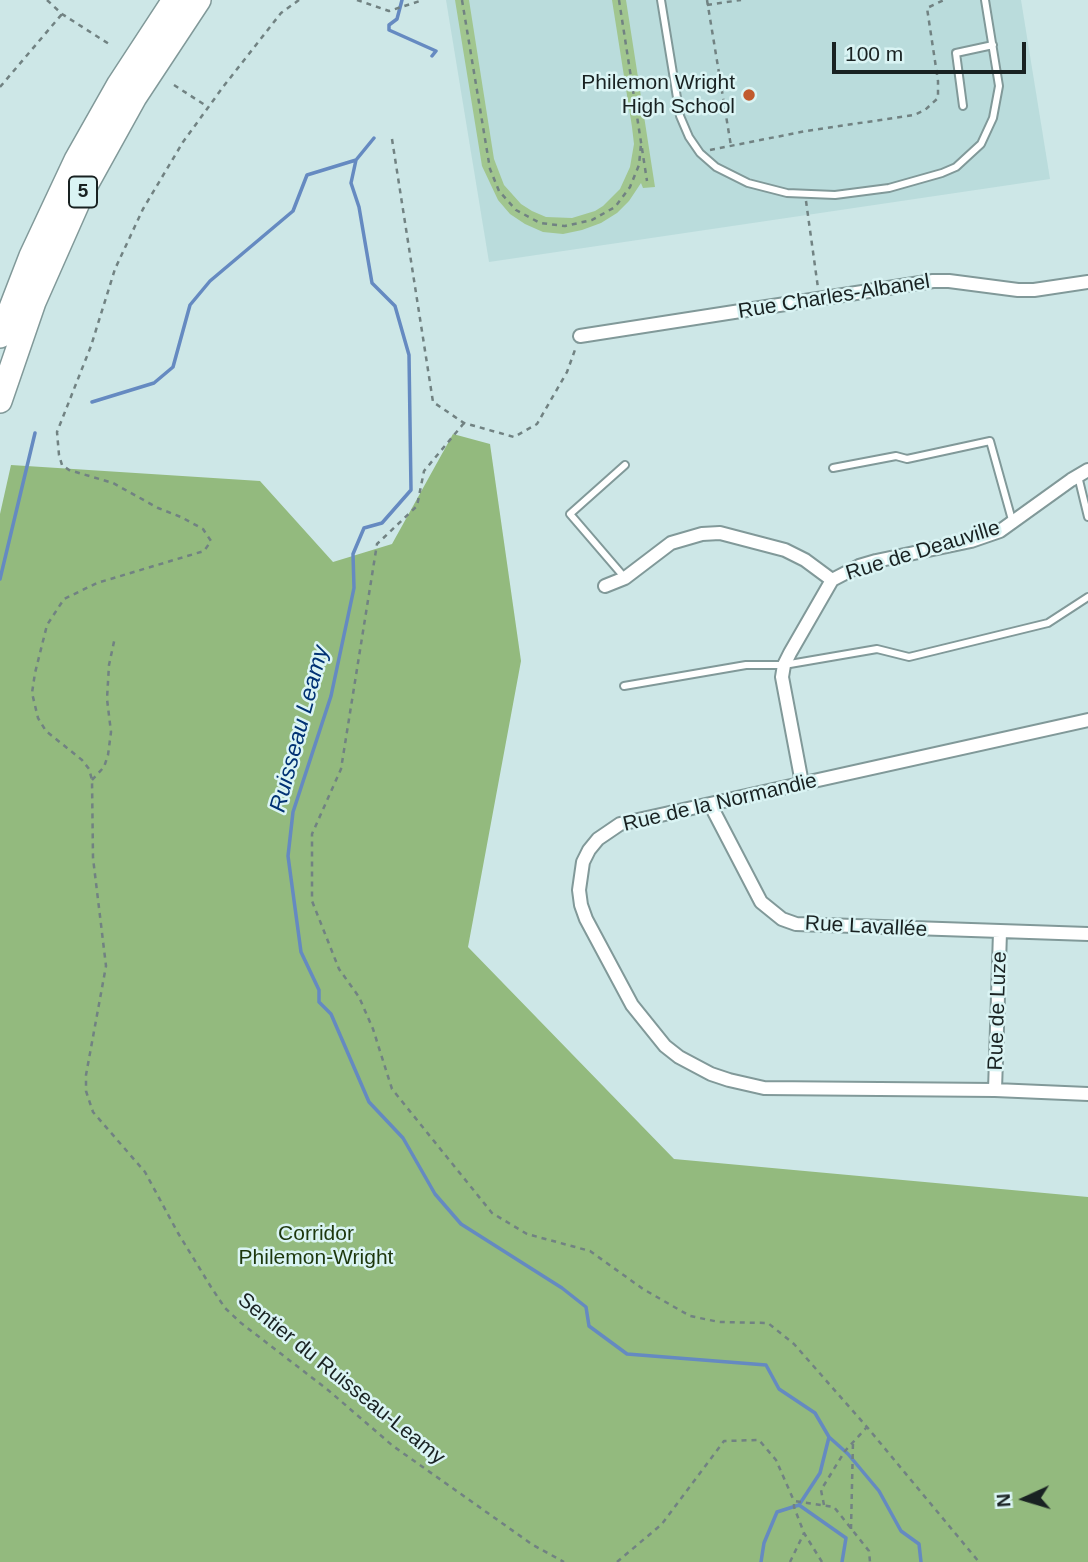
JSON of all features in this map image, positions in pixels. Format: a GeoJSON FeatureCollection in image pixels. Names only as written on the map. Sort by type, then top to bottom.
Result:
{"type":"FeatureCollection","features":[{"type":"Feature","properties":{"kind":"highway","name":"5"},"geometry":{"type":"LineString","coordinates":[[0,336],[38,240],[85,144],[128,69],[174,0]]}},
{"type":"Feature","properties":{"kind":"highway","name":"5"},"geometry":{"type":"LineString","coordinates":[[0,401],[34,302],[84,189],[135,96],[199,0]]}},
{"type":"Feature","properties":{"kind":"street","name":"Rue Charles-Albanel"},"geometry":{"type":"LineString","coordinates":[[580,336],[933,281],[1018,290],[1088,282]]}},
{"type":"Feature","properties":{"kind":"street","name":"Rue de Deauville"},"geometry":{"type":"LineString","coordinates":[[784,665],[832,580],[859,566],[876,561],[1000,531],[1083,473]]}},
{"type":"Feature","properties":{"kind":"street"},"geometry":{"type":"LineString","coordinates":[[606,586],[625,578],[671,543],[702,534],[720,533],[785,550],[805,560],[832,580]]}},
{"type":"Feature","properties":{"kind":"street"},"geometry":{"type":"LineString","coordinates":[[784,665],[783,691],[802,783]]}},
{"type":"Feature","properties":{"kind":"street","name":"Rue de la Normandie"},"geometry":{"type":"LineString","coordinates":[[1088,720],[620,824],[598,839],[589,850],[580,876],[581,905],[586,919],[632,1005],[665,1045],[679,1057],[711,1074],[764,1088],[995,1090],[1088,1094]]}},
{"type":"Feature","properties":{"kind":"street","name":"Rue Lavallée"},"geometry":{"type":"LineString","coordinates":[[710,804],[761,902],[782,919],[812,926],[1088,934]]}},
{"type":"Feature","properties":{"kind":"street","name":"Rue de Luze"},"geometry":{"type":"LineString","coordinates":[[995,1090],[1000,932]]}},
{"type":"Feature","properties":{"kind":"lane"},"geometry":{"type":"LineString","coordinates":[[661,0],[680,116],[689,137],[700,152],[716,167],[748,184],[805,195],[873,192],[923,180],[956,167],[981,144],[993,118],[999,86],[985,0]]}},
{"type":"Feature","properties":{"kind":"lane"},"geometry":{"type":"LineString","coordinates":[[963,106],[956,53],[993,45]]}},
{"type":"Feature","properties":{"kind":"lane"},"geometry":{"type":"LineString","coordinates":[[833,468],[896,456],[907,458],[990,441],[1013,522]]}},
{"type":"Feature","properties":{"kind":"lane"},"geometry":{"type":"LineString","coordinates":[[625,465],[570,514],[625,578]]}},
{"type":"Feature","properties":{"kind":"lane"},"geometry":{"type":"LineString","coordinates":[[1083,473],[1088,517]]}},
{"type":"Feature","properties":{"kind":"lane"},"geometry":{"type":"LineString","coordinates":[[624,686],[746,665],[784,665],[877,649],[909,657],[1048,623],[1088,597]]}},
{"type":"Feature","properties":{"kind":"path"},"geometry":{"type":"LineString","coordinates":[[47,0],[62,14],[109,44]]}},
{"type":"Feature","properties":{"kind":"path"},"geometry":{"type":"LineString","coordinates":[[92,780],[89,769],[82,760],[46,731],[33,706],[32,693],[47,625],[60,603],[80,589],[197,554],[207,549],[211,541],[203,529],[181,517],[113,484],[79,475],[65,468],[57,449],[57,432],[128,238],[167,169],[208,107],[281,13],[299,0]]}},
{"type":"Feature","properties":{"kind":"path"},"geometry":{"type":"LineString","coordinates":[[357,0],[389,11],[423,0]]}},
{"type":"Feature","properties":{"kind":"path"},"geometry":{"type":"LineString","coordinates":[[462,0],[490,169],[499,191],[516,210],[540,223],[565,226],[592,220],[615,208],[630,187],[639,165],[641,144]]}},
{"type":"Feature","properties":{"kind":"path"},"geometry":{"type":"LineString","coordinates":[[619,0],[648,181]]}},
{"type":"Feature","properties":{"kind":"path"},"geometry":{"type":"LineString","coordinates":[[706,0],[731,146]]}},
{"type":"Feature","properties":{"kind":"path"},"geometry":{"type":"LineString","coordinates":[[708,5],[741,0]]}},
{"type":"Feature","properties":{"kind":"path"},"geometry":{"type":"LineString","coordinates":[[700,152],[806,131],[914,115],[931,106],[937,98],[938,81],[927,8],[944,0]]}},
{"type":"Feature","properties":{"kind":"path"},"geometry":{"type":"LineString","coordinates":[[0,86],[62,14]]}},
{"type":"Feature","properties":{"kind":"path"},"geometry":{"type":"LineString","coordinates":[[174,85],[208,107]]}},
{"type":"Feature","properties":{"kind":"path"},"geometry":{"type":"LineString","coordinates":[[392,139],[433,402],[464,424],[514,437],[537,424],[566,372],[580,336]]}},
{"type":"Feature","properties":{"kind":"path"},"geometry":{"type":"LineString","coordinates":[[805,195],[820,299]]}},
{"type":"Feature","properties":{"kind":"path"},"geometry":{"type":"LineString","coordinates":[[464,424],[424,471],[417,506],[377,544],[341,769],[312,834],[312,901],[339,970],[359,997],[373,1029],[392,1089],[492,1213],[527,1234],[590,1251],[643,1289],[690,1317],[719,1322],[768,1323],[794,1344],[979,1562]]}},
{"type":"Feature","properties":{"kind":"path"},"geometry":{"type":"LineString","coordinates":[[92,780],[104,767],[108,755],[111,732],[107,699],[109,665],[115,637]]}},
{"type":"Feature","properties":{"kind":"path","name":"Sentier du Ruisseau-Leamy"},"geometry":{"type":"LineString","coordinates":[[92,780],[93,858],[106,966],[86,1075],[86,1091],[93,1112],[145,1172],[178,1233],[225,1308],[393,1446],[533,1545],[564,1562]]}},
{"type":"Feature","properties":{"kind":"path"},"geometry":{"type":"LineString","coordinates":[[824,1505],[821,1490],[853,1442],[867,1427]]}},
{"type":"Feature","properties":{"kind":"path"},"geometry":{"type":"LineString","coordinates":[[617,1562],[662,1524],[724,1441],[759,1440],[776,1460],[804,1532],[822,1562]]}},
{"type":"Feature","properties":{"kind":"path"},"geometry":{"type":"LineString","coordinates":[[851,1529],[853,1442]]}},
{"type":"Feature","properties":{"kind":"path"},"geometry":{"type":"LineString","coordinates":[[794,1501],[834,1507],[869,1551],[870,1562]]}},
{"type":"Feature","properties":{"kind":"path"},"geometry":{"type":"LineString","coordinates":[[790,1562],[804,1532]]}},
{"type":"Feature","properties":{"kind":"shaded area","name":"Philemon Wright High School"},"geometry":{"type":"Polygon","coordinates":[[[446,0],[1021,0],[1050,179],[489,262],[446,0]]]}},
{"type":"Feature","properties":{"kind":"green space"},"geometry":{"type":"Polygon","coordinates":[[[455,0],[469,0],[494,159],[504,185],[521,204],[532,211],[546,217],[572,218],[603,206],[620,189],[630,167],[634,144],[612,0],[626,0],[655,187],[643,188],[641,183],[617,213],[601,223],[563,234],[543,232],[510,214],[498,200],[482,166],[455,0]]]}},
{"type":"Feature","properties":{"kind":"green space","name":"Corridor Philemon-Wright"},"geometry":{"type":"Polygon","coordinates":[[[453,434],[490,444],[521,661],[468,947],[674,1159],[1088,1197],[1088,1562],[0,1562],[0,514],[11,465],[260,481],[333,562],[392,544],[453,434]]]}},
{"type":"Feature","properties":{"kind":"waterway","name":"Ruisseau Leamy"},"geometry":{"type":"LineString","coordinates":[[402,0],[397,19],[389,25],[389,30],[436,51],[432,56]]}},
{"type":"Feature","properties":{"kind":"waterway","name":"Ruisseau Leamy"},"geometry":{"type":"LineString","coordinates":[[374,138],[356,160],[351,183],[359,207],[372,283],[395,306],[409,355],[411,490],[382,523],[364,528],[353,554],[354,588],[331,696],[293,812],[288,856],[301,952],[319,990],[319,1002],[331,1014],[369,1102],[403,1138],[435,1194],[461,1224],[562,1288],[586,1307],[589,1326],[627,1354],[766,1365],[779,1389],[815,1413],[829,1437],[820,1473],[799,1505],[846,1538],[842,1562]]}},
{"type":"Feature","properties":{"kind":"waterway"},"geometry":{"type":"LineString","coordinates":[[92,402],[154,383],[173,367],[190,305],[210,281],[293,211],[307,175],[356,160]]}},
{"type":"Feature","properties":{"kind":"waterway"},"geometry":{"type":"LineString","coordinates":[[0,579],[35,433]]}},
{"type":"Feature","properties":{"kind":"waterway"},"geometry":{"type":"LineString","coordinates":[[829,1437],[848,1454],[879,1491],[901,1531],[919,1544],[921,1562]]}},
{"type":"Feature","properties":{"kind":"waterway"},"geometry":{"type":"LineString","coordinates":[[761,1562],[764,1543],[777,1512],[799,1505]]}},
{"type":"Feature","properties":{"kind":"place","name":"Philemon Wright High School"},"geometry":{"type":"Point","coordinates":[749,95]}}]}
